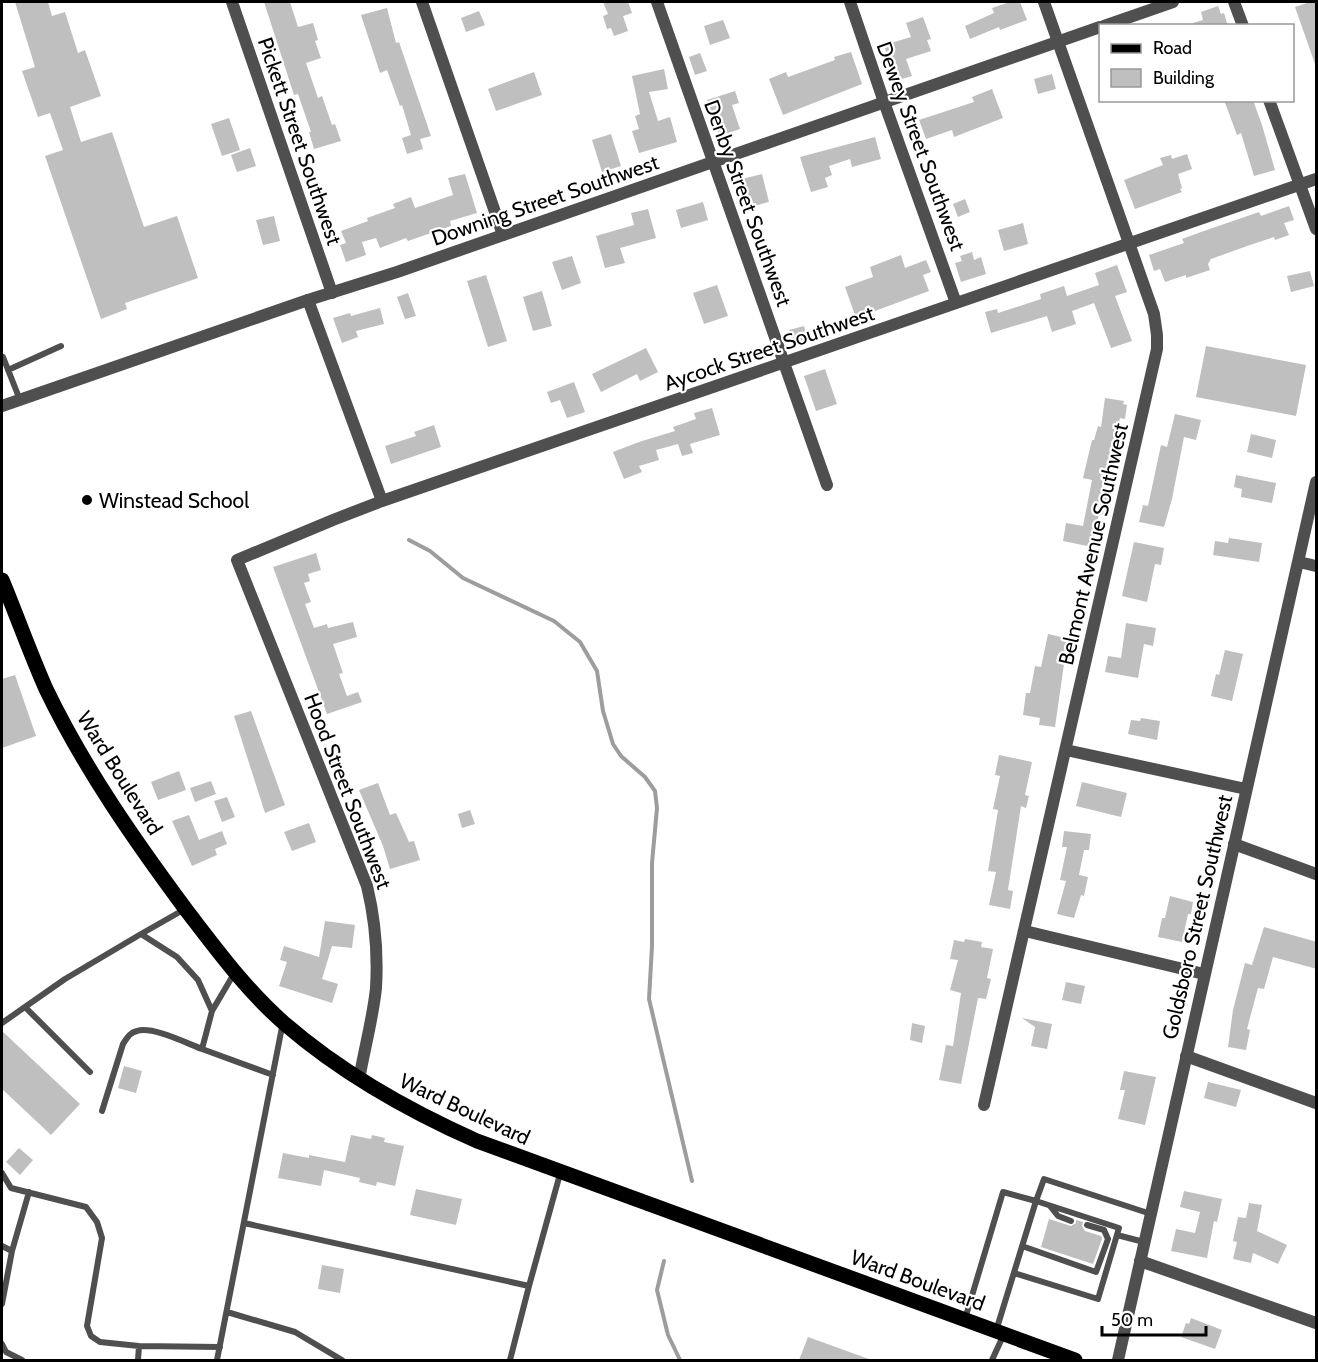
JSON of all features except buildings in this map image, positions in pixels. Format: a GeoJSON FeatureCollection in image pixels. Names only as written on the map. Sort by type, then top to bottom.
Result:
{"type":"FeatureCollection","features":[{"type":"Feature","properties":{"kind":"main road","name":"Ward Boulevard"},"geometry":{"type":"LineString","coordinates":[[2,580],[46,688],[67,731],[116,810],[185,908],[235,972],[283,1022],[359,1080],[425,1118],[477,1141],[1075,1360]]}},
{"type":"Feature","properties":{"kind":"street","name":"Pickett Street Southwest"},"geometry":{"type":"LineString","coordinates":[[232,2],[332,293]]}},
{"type":"Feature","properties":{"kind":"street"},"geometry":{"type":"LineString","coordinates":[[422,2],[503,235]]}},
{"type":"Feature","properties":{"kind":"street","name":"Denby Street Southwest"},"geometry":{"type":"LineString","coordinates":[[657,2],[827,485]]}},
{"type":"Feature","properties":{"kind":"street","name":"Dewey Street Southwest"},"geometry":{"type":"LineString","coordinates":[[850,2],[956,303]]}},
{"type":"Feature","properties":{"kind":"street","name":"Belmont Avenue Southwest"},"geometry":{"type":"LineString","coordinates":[[984,1105],[1157,349],[1154,314],[1044,2]]}},
{"type":"Feature","properties":{"kind":"street","name":"Downing Street Southwest"},"geometry":{"type":"LineString","coordinates":[[1108,24],[1173,2]]}},
{"type":"Feature","properties":{"kind":"street"},"geometry":{"type":"LineString","coordinates":[[1234,2],[1242,24]]}},
{"type":"Feature","properties":{"kind":"street","name":"Downing Street Southwest"},"geometry":{"type":"LineString","coordinates":[[2,406],[503,235],[1099,27]]}},
{"type":"Feature","properties":{"kind":"street"},"geometry":{"type":"LineString","coordinates":[[1270,102],[1317,229]]}},
{"type":"Feature","properties":{"kind":"street","name":"Aycock Street Southwest"},"geometry":{"type":"LineString","coordinates":[[237,560],[382,501],[1317,179]]}},
{"type":"Feature","properties":{"kind":"street"},"geometry":{"type":"LineString","coordinates":[[308,300],[382,501]]}},
{"type":"Feature","properties":{"kind":"street","name":"Goldsboro Street Southwest"},"geometry":{"type":"LineString","coordinates":[[1118,1360],[1317,482]]}},
{"type":"Feature","properties":{"kind":"street","name":"Hood Street Southwest"},"geometry":{"type":"LineString","coordinates":[[237,560],[367,886],[373,908],[376,990],[359,1080]]}},
{"type":"Feature","properties":{"kind":"street"},"geometry":{"type":"LineString","coordinates":[[1299,562],[1317,566]]}},
{"type":"Feature","properties":{"kind":"street"},"geometry":{"type":"LineString","coordinates":[[1066,750],[1246,789]]}},
{"type":"Feature","properties":{"kind":"street"},"geometry":{"type":"LineString","coordinates":[[1234,844],[1317,874]]}},
{"type":"Feature","properties":{"kind":"street"},"geometry":{"type":"LineString","coordinates":[[1025,931],[1204,974]]}},
{"type":"Feature","properties":{"kind":"street"},"geometry":{"type":"LineString","coordinates":[[1186,1056],[1317,1103]]}},
{"type":"Feature","properties":{"kind":"street"},"geometry":{"type":"LineString","coordinates":[[1140,1261],[1317,1323]]}},
{"type":"Feature","properties":{"kind":"lane"},"geometry":{"type":"LineString","coordinates":[[8,370],[61,346]]}},
{"type":"Feature","properties":{"kind":"lane"},"geometry":{"type":"LineString","coordinates":[[2,358],[20,400]]}},
{"type":"Feature","properties":{"kind":"lane"},"geometry":{"type":"LineString","coordinates":[[2,1023],[65,979],[185,908]]}},
{"type":"Feature","properties":{"kind":"lane"},"geometry":{"type":"LineString","coordinates":[[141,934],[177,957],[198,980],[212,1011]]}},
{"type":"Feature","properties":{"kind":"lane"},"geometry":{"type":"LineString","coordinates":[[202,1049],[212,1011],[235,972]]}},
{"type":"Feature","properties":{"kind":"lane"},"geometry":{"type":"LineString","coordinates":[[25,1007],[90,1072]]}},
{"type":"Feature","properties":{"kind":"lane"},"geometry":{"type":"LineString","coordinates":[[217,1360],[283,1022]]}},
{"type":"Feature","properties":{"kind":"lane"},"geometry":{"type":"LineString","coordinates":[[102,1111],[123,1044],[129,1035],[138,1030],[148,1030],[273,1075]]}},
{"type":"Feature","properties":{"kind":"lane"},"geometry":{"type":"LineString","coordinates":[[2,1173],[11,1188],[86,1207],[97,1222],[102,1238],[87,1326],[91,1336],[100,1342],[139,1346],[220,1347]]}},
{"type":"Feature","properties":{"kind":"lane"},"geometry":{"type":"LineString","coordinates":[[510,1360],[561,1173]]}},
{"type":"Feature","properties":{"kind":"lane"},"geometry":{"type":"LineString","coordinates":[[992,1360],[1014,1273],[1035,1201],[1044,1179],[1150,1214]]}},
{"type":"Feature","properties":{"kind":"lane"},"geometry":{"type":"LineString","coordinates":[[2,1304],[12,1251],[29,1192]]}},
{"type":"Feature","properties":{"kind":"lane"},"geometry":{"type":"LineString","coordinates":[[965,1319],[1003,1192],[1119,1228],[1098,1299],[1014,1273]]}},
{"type":"Feature","properties":{"kind":"lane"},"geometry":{"type":"LineString","coordinates":[[1050,1205],[1058,1216],[1071,1221]]}},
{"type":"Feature","properties":{"kind":"lane"},"geometry":{"type":"LineString","coordinates":[[244,1223],[529,1286]]}},
{"type":"Feature","properties":{"kind":"lane"},"geometry":{"type":"LineString","coordinates":[[1022,1246],[1096,1272],[1108,1239],[1104,1230],[1087,1225]]}},
{"type":"Feature","properties":{"kind":"lane"},"geometry":{"type":"LineString","coordinates":[[1117,1235],[1144,1242]]}},
{"type":"Feature","properties":{"kind":"lane"},"geometry":{"type":"LineString","coordinates":[[2,1246],[12,1251]]}},
{"type":"Feature","properties":{"kind":"lane"},"geometry":{"type":"LineString","coordinates":[[227,1312],[295,1332],[342,1360]]}},
{"type":"Feature","properties":{"kind":"lane"},"geometry":{"type":"LineString","coordinates":[[2,1344],[6,1352],[22,1360]]}},
{"type":"Feature","properties":{"kind":"lane"},"geometry":{"type":"LineString","coordinates":[[138,1360],[139,1346]]}},
{"type":"Feature","properties":{"kind":"waterway"},"geometry":{"type":"LineString","coordinates":[[409,540],[430,551],[463,578],[554,621],[580,642],[597,671],[603,711],[613,744],[621,756],[645,777],[655,791],[657,808],[652,863],[652,946],[649,999],[692,1181]]}},
{"type":"Feature","properties":{"kind":"waterway"},"geometry":{"type":"LineString","coordinates":[[664,1261],[657,1290],[668,1335],[680,1360]]}},
{"type":"Feature","properties":{"kind":"place","name":"Winstead School"},"geometry":{"type":"Point","coordinates":[87,500]}}]}
